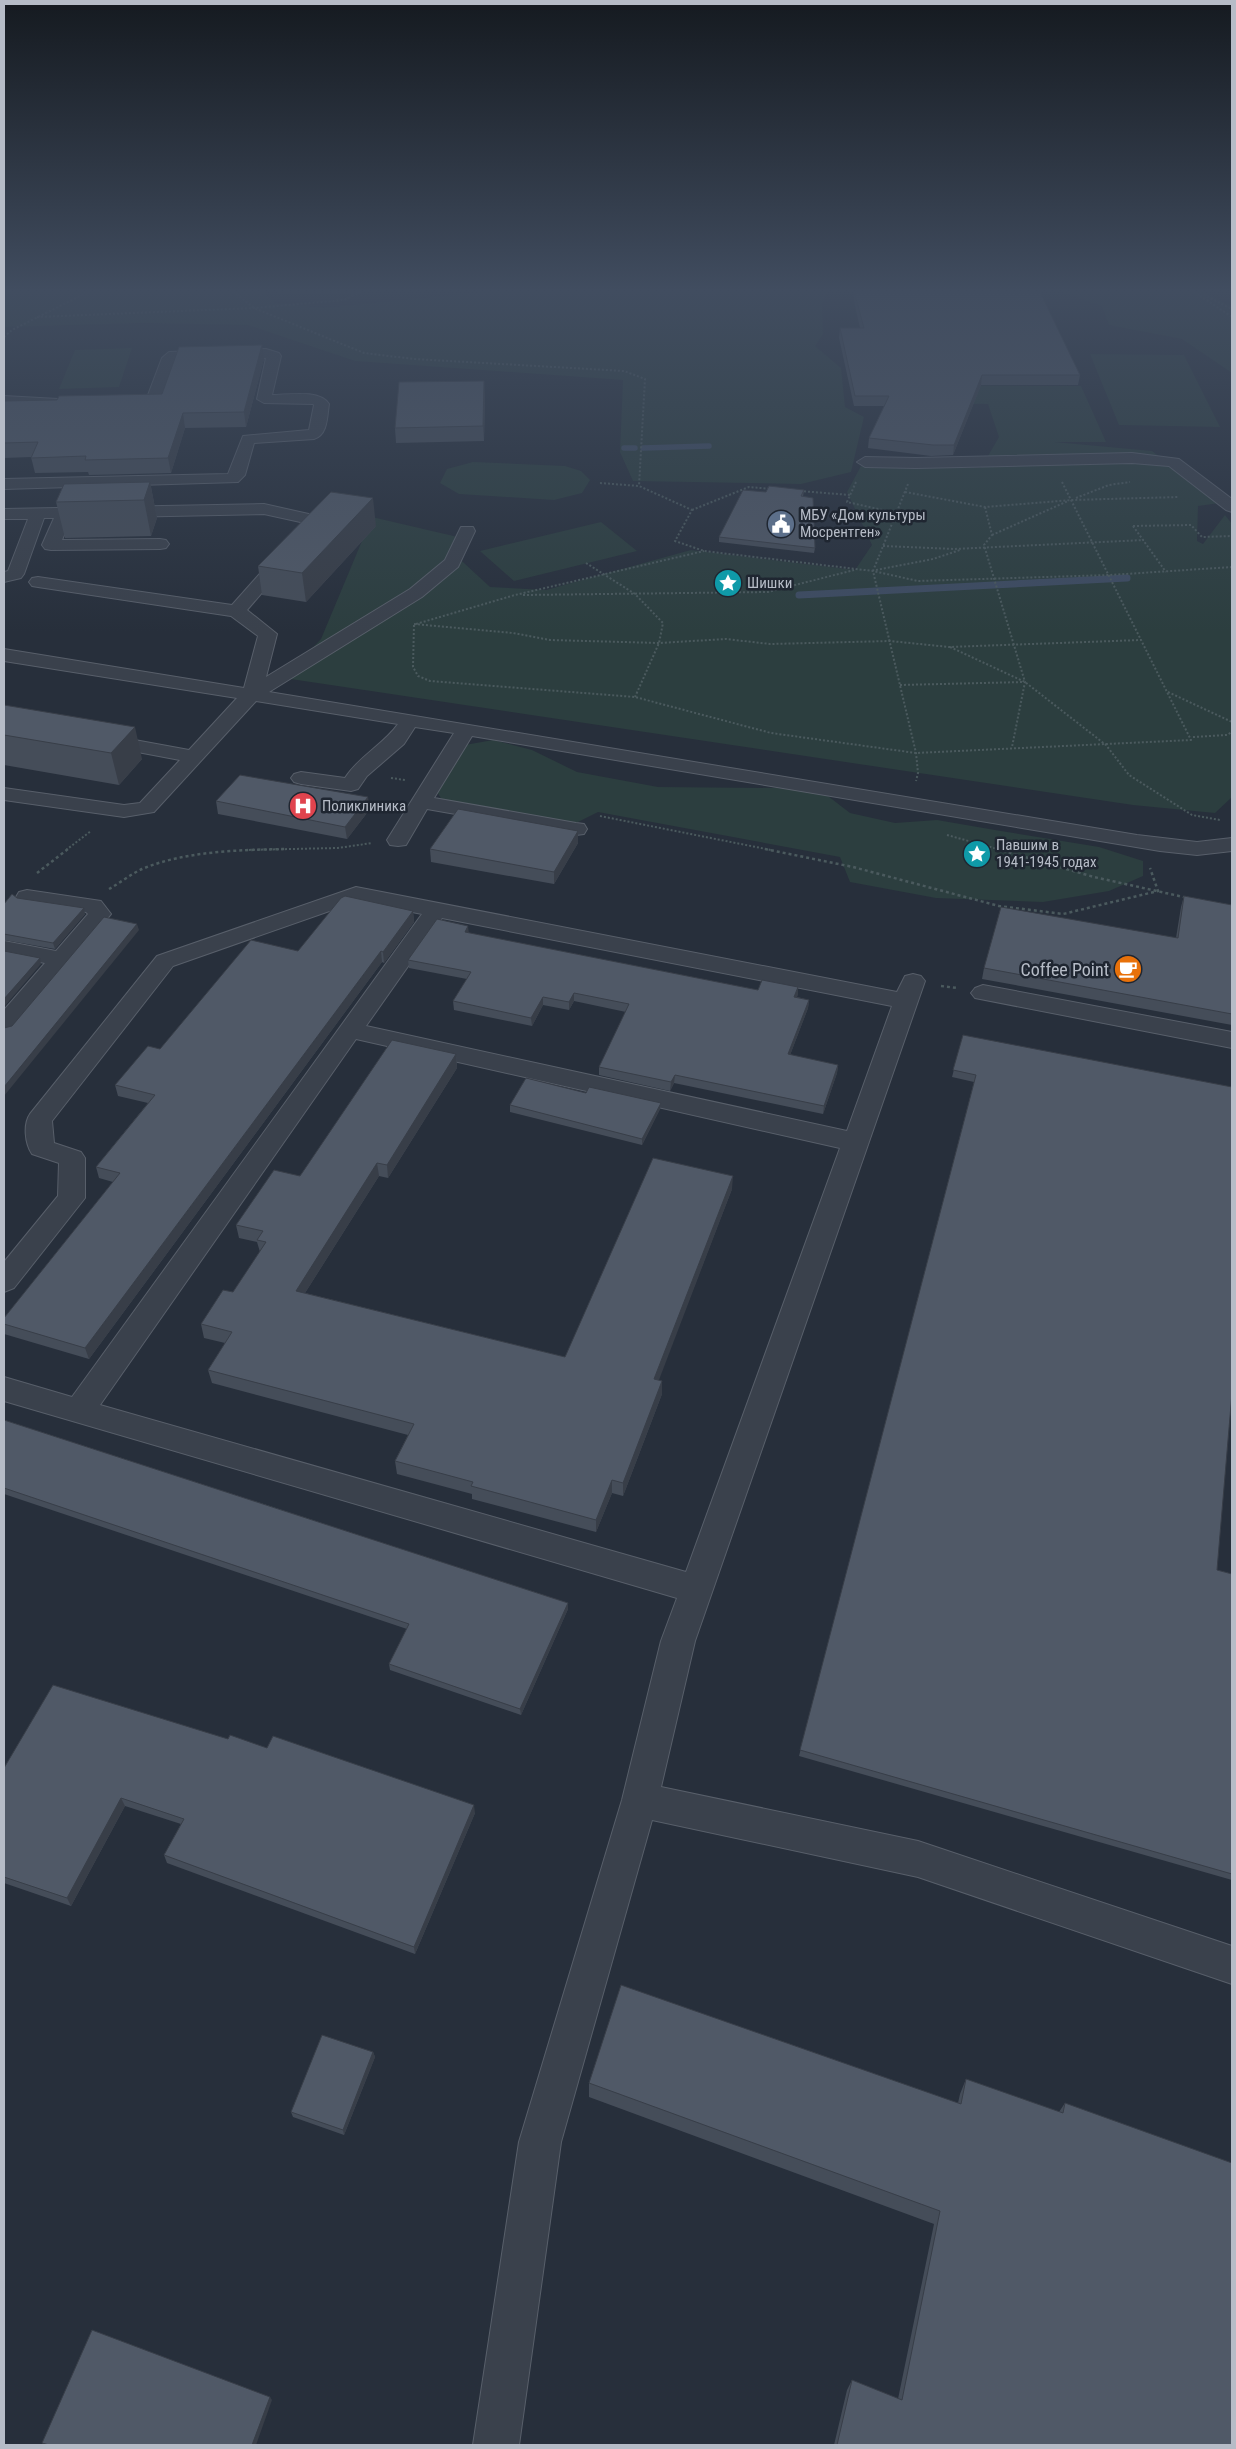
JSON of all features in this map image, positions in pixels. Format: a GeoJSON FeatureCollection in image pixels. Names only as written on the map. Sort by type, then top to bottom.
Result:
{"type":"FeatureCollection","features":[{"type":"Feature","properties":{"kind":"street"},"geometry":{"type":"LineString","coordinates":[[4,484],[232,479],[237,475],[248,439],[314,434],[316,432],[321,403]]}},
{"type":"Feature","properties":{"kind":"street"},"geometry":{"type":"LineString","coordinates":[[865,462],[916,463],[1132,458],[1173,462],[1232,507]]}},
{"type":"Feature","properties":{"kind":"street"},"geometry":{"type":"LineString","coordinates":[[4,514],[264,509],[316,521],[236,612]]}},
{"type":"Feature","properties":{"kind":"street"},"geometry":{"type":"LineString","coordinates":[[58,585],[51,545],[64,512]]}},
{"type":"Feature","properties":{"kind":"street"},"geometry":{"type":"LineString","coordinates":[[4,577],[15,574],[38,513]]}},
{"type":"Feature","properties":{"kind":"street"},"geometry":{"type":"LineString","coordinates":[[4,794],[124,811],[147,808],[252,694],[416,593],[452,562],[467,532]]}},
{"type":"Feature","properties":{"kind":"street"},"geometry":{"type":"LineString","coordinates":[[51,545],[160,544]]}},
{"type":"Feature","properties":{"kind":"street"},"geometry":{"type":"LineString","coordinates":[[38,582],[236,612],[268,634],[252,694]]}},
{"type":"Feature","properties":{"kind":"street"},"geometry":{"type":"LineString","coordinates":[[4,655],[466,729],[1137,841],[1191,848],[1211,848],[1232,844]]}},
{"type":"Feature","properties":{"kind":"street"},"geometry":{"type":"LineString","coordinates":[[301,778],[351,785],[359,772],[397,740],[410,720]]}},
{"type":"Feature","properties":{"kind":"street"},"geometry":{"type":"LineString","coordinates":[[398,840],[466,729]]}},
{"type":"Feature","properties":{"kind":"street"},"geometry":{"type":"LineString","coordinates":[[80,736],[194,757]]}},
{"type":"Feature","properties":{"kind":"street"},"geometry":{"type":"LineString","coordinates":[[426,794],[576,829]]}},
{"type":"Feature","properties":{"kind":"street"},"geometry":{"type":"LineString","coordinates":[[7,1018],[62,959],[100,914],[95,901],[29,887]]}},
{"type":"Feature","properties":{"kind":"street"},"geometry":{"type":"LineString","coordinates":[[4,1281],[71,1198],[72,1158],[41,1148],[39,1120],[165,961],[356,894],[436,910],[910,991],[678,1641],[640,1800],[540,2142],[496,2445]]}},
{"type":"Feature","properties":{"kind":"street"},"geometry":{"type":"LineString","coordinates":[[79,1410],[436,910]]}},
{"type":"Feature","properties":{"kind":"street"},"geometry":{"type":"LineString","coordinates":[[4,948],[62,959]]}},
{"type":"Feature","properties":{"kind":"street"},"geometry":{"type":"LineString","coordinates":[[983,993],[1232,1040]]}},
{"type":"Feature","properties":{"kind":"street"},"geometry":{"type":"LineString","coordinates":[[350,1030],[855,1142]]}},
{"type":"Feature","properties":{"kind":"street"},"geometry":{"type":"LineString","coordinates":[[4,1389],[695,1589]]}},
{"type":"Feature","properties":{"kind":"street"},"geometry":{"type":"LineString","coordinates":[[640,1800],[918,1859],[1232,1965]]}},
{"type":"Feature","properties":{"kind":"path"},"geometry":{"type":"LineString","coordinates":[[639,486],[643,403]]}},
{"type":"Feature","properties":{"kind":"path"},"geometry":{"type":"LineString","coordinates":[[865,462],[848,502],[896,514]]}},
{"type":"Feature","properties":{"kind":"path"},"geometry":{"type":"LineString","coordinates":[[916,463],[873,571],[916,753]]}},
{"type":"Feature","properties":{"kind":"path"},"geometry":{"type":"LineString","coordinates":[[600,482],[639,486],[692,510]]}},
{"type":"Feature","properties":{"kind":"path"},"geometry":{"type":"LineString","coordinates":[[984,545],[992,535],[1072,500],[1109,485],[1136,482]]}},
{"type":"Feature","properties":{"kind":"path"},"geometry":{"type":"LineString","coordinates":[[776,489],[749,487],[692,510],[674,541],[704,551],[873,571],[918,582],[1110,575],[1232,566]]}},
{"type":"Feature","properties":{"kind":"path"},"geometry":{"type":"LineString","coordinates":[[795,491],[850,496]]}},
{"type":"Feature","properties":{"kind":"path"},"geometry":{"type":"LineString","coordinates":[[905,492],[985,507],[1072,500],[1218,496]]}},
{"type":"Feature","properties":{"kind":"path"},"geometry":{"type":"LineString","coordinates":[[414,624],[413,667],[418,676],[430,680],[635,697],[771,734],[916,753],[1191,740],[1072,500]]}},
{"type":"Feature","properties":{"kind":"path"},"geometry":{"type":"LineString","coordinates":[[985,507],[992,535]]}},
{"type":"Feature","properties":{"kind":"path"},"geometry":{"type":"LineString","coordinates":[[1166,572],[1133,526],[1191,525],[1202,537],[1232,536]]}},
{"type":"Feature","properties":{"kind":"path"},"geometry":{"type":"LineString","coordinates":[[883,546],[963,548],[984,545],[1092,540],[1144,540]]}},
{"type":"Feature","properties":{"kind":"path"},"geometry":{"type":"LineString","coordinates":[[984,545],[1025,682],[1012,748]]}},
{"type":"Feature","properties":{"kind":"path"},"geometry":{"type":"LineString","coordinates":[[873,571],[933,559],[963,548]]}},
{"type":"Feature","properties":{"kind":"path"},"geometry":{"type":"LineString","coordinates":[[406,626],[516,595],[704,551]]}},
{"type":"Feature","properties":{"kind":"path"},"geometry":{"type":"LineString","coordinates":[[586,563],[635,594],[663,623],[659,643],[635,697]]}},
{"type":"Feature","properties":{"kind":"path"},"geometry":{"type":"LineString","coordinates":[[516,595],[768,592],[857,570]]}},
{"type":"Feature","properties":{"kind":"path"},"geometry":{"type":"LineString","coordinates":[[414,624],[513,633],[550,640],[659,643],[726,639],[770,644],[890,641],[949,647],[1142,640]]}},
{"type":"Feature","properties":{"kind":"path"},"geometry":{"type":"LineString","coordinates":[[949,647],[1025,682],[1106,745],[1129,775],[1192,815],[1224,821]]}},
{"type":"Feature","properties":{"kind":"path"},"geometry":{"type":"LineString","coordinates":[[900,685],[1025,682]]}},
{"type":"Feature","properties":{"kind":"path"},"geometry":{"type":"LineString","coordinates":[[1168,692],[1232,722]]}},
{"type":"Feature","properties":{"kind":"path"},"geometry":{"type":"LineString","coordinates":[[1193,737],[1228,735],[1232,732]]}},
{"type":"Feature","properties":{"kind":"path"},"geometry":{"type":"LineString","coordinates":[[359,772],[426,794]]}},
{"type":"Feature","properties":{"kind":"path"},"geometry":{"type":"LineString","coordinates":[[29,887],[88,833],[124,811]]}},
{"type":"Feature","properties":{"kind":"path"},"geometry":{"type":"LineString","coordinates":[[592,815],[853,867],[999,906],[1063,914],[1158,891]]}},
{"type":"Feature","properties":{"kind":"path"},"geometry":{"type":"LineString","coordinates":[[95,901],[142,869],[183,858],[249,850],[338,848],[398,840]]}},
{"type":"Feature","properties":{"kind":"path"},"geometry":{"type":"LineString","coordinates":[[1094,877],[1196,900]]}},
{"type":"Feature","properties":{"kind":"path"},"geometry":{"type":"LineString","coordinates":[[1037,918],[1039,911]]}},
{"type":"Feature","properties":{"kind":"shaded area"},"geometry":{"type":"Polygon","coordinates":[[[622,403],[845,403],[845,407],[864,417],[851,472],[801,484],[633,481],[620,452],[622,403]]]}},
{"type":"Feature","properties":{"kind":"shaded area"},"geometry":{"type":"Polygon","coordinates":[[[925,403],[1089,403],[1106,442],[1054,442],[1152,451],[1220,503],[1198,506],[1197,541],[1203,544],[1225,515],[1232,524],[1232,797],[1215,813],[1133,805],[284,678],[321,639],[372,517],[462,538],[452,552],[490,587],[546,590],[691,550],[855,570],[872,545],[847,492],[861,466],[981,468],[999,437],[988,404],[925,403]]]}},
{"type":"Feature","properties":{"kind":"shaded area"},"geometry":{"type":"Polygon","coordinates":[[[1110,403],[1208,403],[1220,427],[1119,425],[1110,403]]]}},
{"type":"Feature","properties":{"kind":"shaded area"},"geometry":{"type":"Polygon","coordinates":[[[473,462],[565,466],[581,471],[590,480],[582,493],[554,500],[459,494],[440,483],[447,469],[473,462]]]}},
{"type":"Feature","properties":{"kind":"shaded area"},"geometry":{"type":"Polygon","coordinates":[[[601,522],[637,551],[514,581],[480,551],[601,522]]]}},
{"type":"Feature","properties":{"kind":"shaded area"},"geometry":{"type":"Polygon","coordinates":[[[493,740],[532,750],[577,772],[658,787],[778,788],[824,793],[850,813],[895,823],[937,820],[1099,847],[1143,861],[1143,876],[1109,891],[1043,902],[936,898],[850,882],[840,857],[598,812],[576,823],[442,800],[436,790],[465,745],[493,740]]]}},
{"type":"Feature","properties":{"kind":"building"},"geometry":{"type":"Polygon","coordinates":[[[4,403],[246,403],[244,412],[183,413],[168,458],[85,460],[86,456],[31,458],[38,442],[4,443],[4,403]]]}},
{"type":"Feature","properties":{"kind":"building"},"geometry":{"type":"Polygon","coordinates":[[[397,403],[484,403],[483,426],[395,428],[397,403]]]}},
{"type":"Feature","properties":{"kind":"building"},"geometry":{"type":"Polygon","coordinates":[[[886,403],[971,403],[954,445],[933,445],[869,438],[886,403]]]}},
{"type":"Feature","properties":{"kind":"building"},"geometry":{"type":"Polygon","coordinates":[[[150,482],[144,500],[56,502],[64,484],[150,482]]]}},
{"type":"Feature","properties":{"kind":"building","name":"МБУ «Дом культуры Мосрентген»"},"geometry":{"type":"Polygon","coordinates":[[[769,486],[804,490],[801,496],[813,498],[815,548],[719,537],[743,490],[766,492],[769,486]]]}},
{"type":"Feature","properties":{"kind":"building"},"geometry":{"type":"Polygon","coordinates":[[[331,492],[373,498],[302,573],[258,566],[331,492]]]}},
{"type":"Feature","properties":{"kind":"building"},"geometry":{"type":"Polygon","coordinates":[[[4,705],[135,727],[111,753],[4,735],[4,705]]]}},
{"type":"Feature","properties":{"kind":"building"},"geometry":{"type":"Polygon","coordinates":[[[240,775],[368,797],[345,827],[216,801],[240,775]]]}},
{"type":"Feature","properties":{"kind":"building"},"geometry":{"type":"Polygon","coordinates":[[[458,809],[578,831],[554,872],[430,849],[458,809]]]}},
{"type":"Feature","properties":{"kind":"building"},"geometry":{"type":"Polygon","coordinates":[[[12,894],[17,898],[84,908],[53,943],[4,934],[4,904],[12,894]]]}},
{"type":"Feature","properties":{"kind":"building"},"geometry":{"type":"Polygon","coordinates":[[[345,896],[413,911],[383,952],[381,951],[85,1348],[4,1324],[4,1318],[120,1173],[96,1167],[155,1095],[115,1085],[148,1046],[160,1049],[251,940],[298,951],[341,898],[345,896]]]}},
{"type":"Feature","properties":{"kind":"building"},"geometry":{"type":"Polygon","coordinates":[[[1184,896],[1232,905],[1232,1014],[984,968],[1001,907],[1178,938],[1184,896]]]}},
{"type":"Feature","properties":{"kind":"building"},"geometry":{"type":"Polygon","coordinates":[[[104,917],[137,924],[4,1087],[4,1028],[12,1026],[104,917]]]}},
{"type":"Feature","properties":{"kind":"building"},"geometry":{"type":"Polygon","coordinates":[[[437,919],[468,926],[465,932],[758,990],[762,980],[798,987],[794,997],[809,1000],[788,1054],[838,1065],[824,1106],[675,1075],[671,1082],[599,1067],[629,1004],[574,993],[569,1002],[543,997],[531,1018],[453,1001],[471,972],[408,960],[437,919]]]}},
{"type":"Feature","properties":{"kind":"building"},"geometry":{"type":"Polygon","coordinates":[[[4,951],[40,958],[4,999],[4,951]]]}},
{"type":"Feature","properties":{"kind":"building"},"geometry":{"type":"Polygon","coordinates":[[[963,1035],[1232,1087],[1232,1393],[1217,1570],[1232,1574],[1232,1874],[800,1750],[976,1075],[953,1070],[963,1035]]]}},
{"type":"Feature","properties":{"kind":"building"},"geometry":{"type":"Polygon","coordinates":[[[392,1040],[456,1054],[387,1165],[377,1163],[296,1291],[565,1357],[653,1158],[733,1176],[654,1379],[662,1381],[623,1483],[612,1480],[596,1520],[471,1486],[473,1482],[395,1461],[414,1424],[208,1370],[232,1332],[201,1324],[223,1290],[233,1292],[266,1242],[257,1240],[263,1231],[236,1225],[274,1170],[300,1176],[392,1040]]]}},
{"type":"Feature","properties":{"kind":"building"},"geometry":{"type":"Polygon","coordinates":[[[526,1078],[586,1093],[589,1087],[661,1103],[642,1139],[510,1105],[526,1078]]]}},
{"type":"Feature","properties":{"kind":"building"},"geometry":{"type":"Polygon","coordinates":[[[4,1420],[568,1603],[520,1709],[389,1664],[409,1624],[4,1488],[4,1420]]]}},
{"type":"Feature","properties":{"kind":"building"},"geometry":{"type":"Polygon","coordinates":[[[53,1685],[228,1739],[230,1735],[267,1748],[273,1736],[474,1805],[414,1947],[164,1855],[184,1819],[121,1798],[67,1898],[4,1877],[4,1768],[53,1685]]]}},
{"type":"Feature","properties":{"kind":"building"},"geometry":{"type":"Polygon","coordinates":[[[621,1985],[961,2104],[966,2079],[1063,2113],[1065,2103],[1232,2163],[1232,2445],[837,2445],[852,2380],[902,2400],[940,2211],[589,2083],[621,1985]]]}},
{"type":"Feature","properties":{"kind":"building"},"geometry":{"type":"Polygon","coordinates":[[[322,2035],[373,2052],[343,2130],[291,2112],[322,2035]]]}},
{"type":"Feature","properties":{"kind":"building"},"geometry":{"type":"Polygon","coordinates":[[[92,2330],[270,2397],[252,2445],[49,2445],[42,2443],[92,2330]]]}},
{"type":"Feature","properties":{"kind":"waterway"},"geometry":{"type":"LineString","coordinates":[[643,448],[709,446]]}},
{"type":"Feature","properties":{"kind":"waterway"},"geometry":{"type":"LineString","coordinates":[[624,448],[635,448]]}},
{"type":"Feature","properties":{"kind":"waterway"},"geometry":{"type":"LineString","coordinates":[[799,595],[1127,578]]}},
{"type":"Feature","properties":{"kind":"place","name":"МБУ «Дом культуры Мосрентген»"},"geometry":{"type":"Point","coordinates":[781,524]}},
{"type":"Feature","properties":{"kind":"place","name":"Шишки"},"geometry":{"type":"Point","coordinates":[728,583]}},
{"type":"Feature","properties":{"kind":"place","name":"Поликлиника"},"geometry":{"type":"Point","coordinates":[303,806]}},
{"type":"Feature","properties":{"kind":"place","name":"Павшим в 1941-1945 годах"},"geometry":{"type":"Point","coordinates":[977,854]}},
{"type":"Feature","properties":{"kind":"place","name":"Coffee Point"},"geometry":{"type":"Point","coordinates":[1128,969]}}]}
